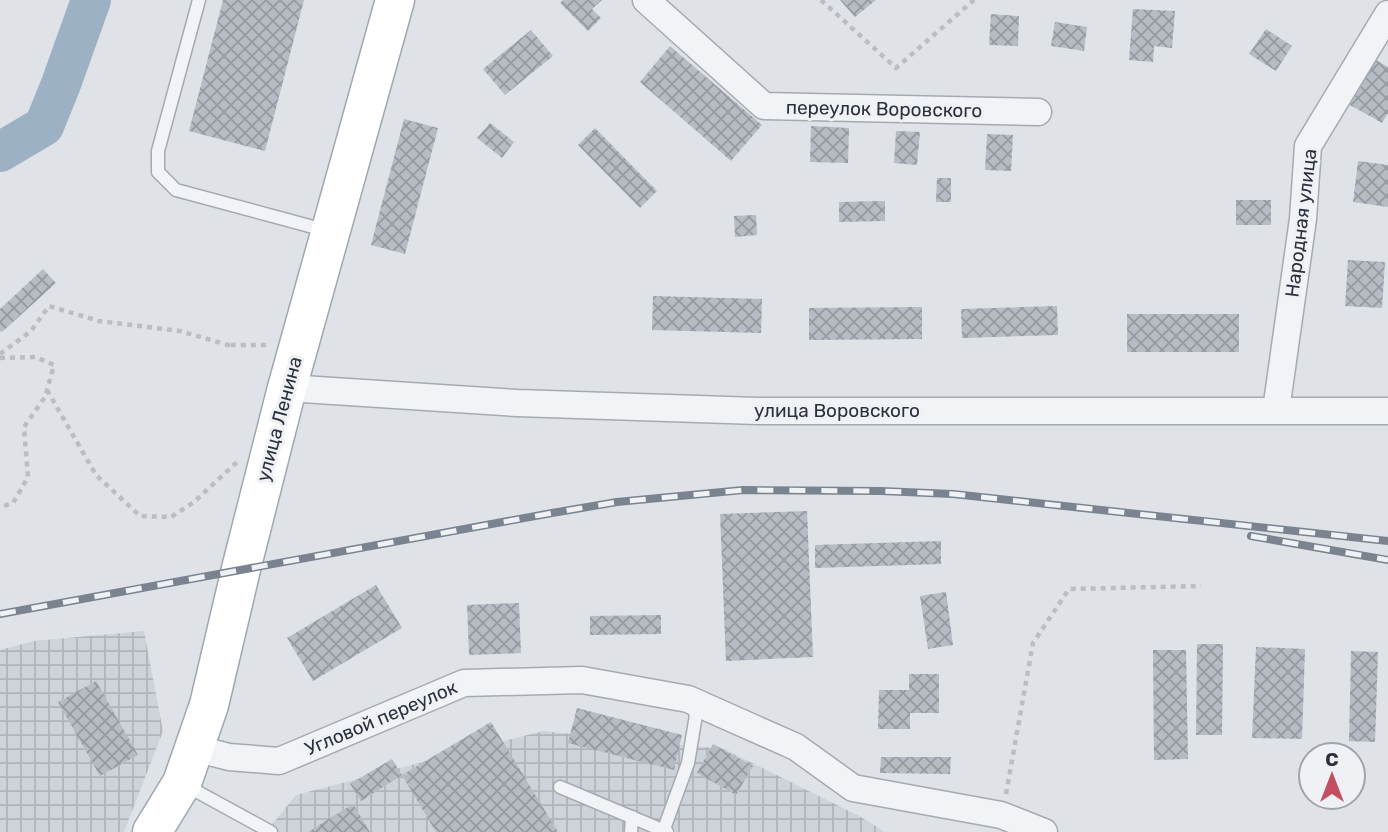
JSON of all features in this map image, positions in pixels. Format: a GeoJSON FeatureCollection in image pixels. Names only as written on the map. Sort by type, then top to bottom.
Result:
{"type":"FeatureCollection","features":[{"type":"Feature","properties":{"kind":"main road","name":"улица Ленина"},"geometry":{"type":"LineString","coordinates":[[152,832],[188,766],[209,705],[287,388],[395,0]]}},
{"type":"Feature","properties":{"kind":"street","name":"переулок Воровского"},"geometry":{"type":"LineString","coordinates":[[646,0],[764,106],[1038,112]]}},
{"type":"Feature","properties":{"kind":"street","name":"Народная улица"},"geometry":{"type":"LineString","coordinates":[[1276,410],[1303,219],[1308,146],[1388,14]]}},
{"type":"Feature","properties":{"kind":"street","name":"улица Воровского"},"geometry":{"type":"LineString","coordinates":[[287,388],[517,403],[758,411],[1388,411]]}},
{"type":"Feature","properties":{"kind":"street","name":"Угловой переулок"},"geometry":{"type":"LineString","coordinates":[[188,766],[229,757],[279,761],[464,683],[582,680],[688,699],[796,747],[853,788],[1001,815],[1044,832]]}},
{"type":"Feature","properties":{"kind":"lane"},"geometry":{"type":"LineString","coordinates":[[199,0],[158,151],[158,172],[176,190],[329,231]]}},
{"type":"Feature","properties":{"kind":"lane"},"geometry":{"type":"LineString","coordinates":[[560,787],[666,830],[688,763],[696,716],[688,699]]}},
{"type":"Feature","properties":{"kind":"lane"},"geometry":{"type":"LineString","coordinates":[[188,766],[271,832]]}},
{"type":"Feature","properties":{"kind":"lane"},"geometry":{"type":"LineString","coordinates":[[631,832],[632,817]]}},
{"type":"Feature","properties":{"kind":"path"},"geometry":{"type":"LineString","coordinates":[[821,0],[896,68],[974,0]]}},
{"type":"Feature","properties":{"kind":"path"},"geometry":{"type":"LineString","coordinates":[[0,356],[31,331],[49,306],[99,321],[180,331],[226,345],[299,345]]}},
{"type":"Feature","properties":{"kind":"path"},"geometry":{"type":"LineString","coordinates":[[0,356],[35,357],[54,365],[45,397],[24,427],[28,477],[13,503],[0,507]]}},
{"type":"Feature","properties":{"kind":"path"},"geometry":{"type":"LineString","coordinates":[[47,390],[96,475],[140,516],[171,517],[194,502],[241,458]]}},
{"type":"Feature","properties":{"kind":"path"},"geometry":{"type":"LineString","coordinates":[[1001,815],[1033,643],[1069,589],[1201,586]]}},
{"type":"Feature","properties":{"kind":"shaded area"},"geometry":{"type":"Polygon","coordinates":[[[144,631],[163,731],[124,832],[0,832],[0,650],[34,641],[144,631]]]}},
{"type":"Feature","properties":{"kind":"shaded area"},"geometry":{"type":"Polygon","coordinates":[[[543,731],[724,749],[861,817],[885,832],[266,832],[296,795],[543,731]]]}},
{"type":"Feature","properties":{"kind":"building"},"geometry":{"type":"Polygon","coordinates":[[[223,0],[304,0],[265,151],[189,131],[223,0]]]}},
{"type":"Feature","properties":{"kind":"building"},"geometry":{"type":"Polygon","coordinates":[[[563,0],[602,0],[592,9],[601,18],[588,31],[560,3],[563,0]]]}},
{"type":"Feature","properties":{"kind":"building"},"geometry":{"type":"Polygon","coordinates":[[[840,0],[876,0],[855,17],[840,0]]]}},
{"type":"Feature","properties":{"kind":"building"},"geometry":{"type":"Polygon","coordinates":[[[1133,9],[1175,11],[1172,48],[1154,46],[1153,62],[1129,60],[1133,9]]]}},
{"type":"Feature","properties":{"kind":"building"},"geometry":{"type":"Polygon","coordinates":[[[991,14],[1019,16],[1018,46],[989,45],[991,14]]]}},
{"type":"Feature","properties":{"kind":"building"},"geometry":{"type":"Polygon","coordinates":[[[1055,22],[1087,27],[1084,51],[1051,46],[1055,22]]]}},
{"type":"Feature","properties":{"kind":"building"},"geometry":{"type":"Polygon","coordinates":[[[1266,29],[1292,46],[1276,71],[1249,54],[1266,29]]]}},
{"type":"Feature","properties":{"kind":"building"},"geometry":{"type":"Polygon","coordinates":[[[531,30],[553,56],[505,95],[483,69],[531,30]]]}},
{"type":"Feature","properties":{"kind":"building"},"geometry":{"type":"Polygon","coordinates":[[[670,46],[762,125],[731,161],[640,82],[670,46]]]}},
{"type":"Feature","properties":{"kind":"building"},"geometry":{"type":"Polygon","coordinates":[[[1376,60],[1388,67],[1388,113],[1382,123],[1350,105],[1376,60]]]}},
{"type":"Feature","properties":{"kind":"building"},"geometry":{"type":"Polygon","coordinates":[[[404,119],[438,128],[405,254],[371,245],[404,119]]]}},
{"type":"Feature","properties":{"kind":"building"},"geometry":{"type":"Polygon","coordinates":[[[490,123],[514,142],[502,158],[477,138],[490,123]]]}},
{"type":"Feature","properties":{"kind":"building"},"geometry":{"type":"Polygon","coordinates":[[[811,126],[849,128],[848,163],[810,162],[811,126]]]}},
{"type":"Feature","properties":{"kind":"building"},"geometry":{"type":"Polygon","coordinates":[[[595,128],[657,191],[640,208],[578,145],[595,128]]]}},
{"type":"Feature","properties":{"kind":"building"},"geometry":{"type":"Polygon","coordinates":[[[896,131],[920,132],[917,165],[894,163],[896,131]]]}},
{"type":"Feature","properties":{"kind":"building"},"geometry":{"type":"Polygon","coordinates":[[[987,134],[1013,135],[1011,171],[985,170],[987,134]]]}},
{"type":"Feature","properties":{"kind":"building"},"geometry":{"type":"Polygon","coordinates":[[[1358,161],[1388,165],[1388,207],[1353,202],[1358,161]]]}},
{"type":"Feature","properties":{"kind":"building"},"geometry":{"type":"Polygon","coordinates":[[[937,178],[951,178],[951,202],[936,202],[937,178]]]}},
{"type":"Feature","properties":{"kind":"building"},"geometry":{"type":"Polygon","coordinates":[[[1236,200],[1271,200],[1271,225],[1236,225],[1236,200]]]}},
{"type":"Feature","properties":{"kind":"building"},"geometry":{"type":"Polygon","coordinates":[[[885,201],[885,221],[839,222],[839,202],[885,201]]]}},
{"type":"Feature","properties":{"kind":"building"},"geometry":{"type":"Polygon","coordinates":[[[756,215],[757,235],[735,237],[734,216],[756,215]]]}},
{"type":"Feature","properties":{"kind":"building"},"geometry":{"type":"Polygon","coordinates":[[[1348,260],[1385,262],[1382,308],[1345,306],[1348,260]]]}},
{"type":"Feature","properties":{"kind":"building"},"geometry":{"type":"Polygon","coordinates":[[[43,269],[56,283],[0,331],[0,309],[43,269]]]}},
{"type":"Feature","properties":{"kind":"building"},"geometry":{"type":"Polygon","coordinates":[[[653,296],[762,299],[761,333],[652,330],[653,296]]]}},
{"type":"Feature","properties":{"kind":"building"},"geometry":{"type":"Polygon","coordinates":[[[1057,306],[1058,335],[962,338],[961,309],[1057,306]]]}},
{"type":"Feature","properties":{"kind":"building"},"geometry":{"type":"Polygon","coordinates":[[[922,307],[922,339],[809,340],[809,308],[922,307]]]}},
{"type":"Feature","properties":{"kind":"building"},"geometry":{"type":"Polygon","coordinates":[[[1127,314],[1239,314],[1239,352],[1127,352],[1127,314]]]}},
{"type":"Feature","properties":{"kind":"building"},"geometry":{"type":"Polygon","coordinates":[[[807,511],[813,657],[726,661],[720,514],[807,511]]]}},
{"type":"Feature","properties":{"kind":"building"},"geometry":{"type":"Polygon","coordinates":[[[941,541],[941,564],[815,568],[815,545],[941,541]]]}},
{"type":"Feature","properties":{"kind":"building"},"geometry":{"type":"Polygon","coordinates":[[[376,585],[402,628],[313,681],[287,638],[376,585]]]}},
{"type":"Feature","properties":{"kind":"building"},"geometry":{"type":"Polygon","coordinates":[[[946,592],[953,645],[928,649],[920,596],[946,592]]]}},
{"type":"Feature","properties":{"kind":"building"},"geometry":{"type":"Polygon","coordinates":[[[519,603],[521,653],[469,655],[467,605],[519,603]]]}},
{"type":"Feature","properties":{"kind":"building"},"geometry":{"type":"Polygon","coordinates":[[[661,615],[661,634],[590,635],[590,616],[661,615]]]}},
{"type":"Feature","properties":{"kind":"building"},"geometry":{"type":"Polygon","coordinates":[[[1197,644],[1223,644],[1222,735],[1196,735],[1197,644]]]}},
{"type":"Feature","properties":{"kind":"building"},"geometry":{"type":"Polygon","coordinates":[[[1256,647],[1305,649],[1302,739],[1252,738],[1256,647]]]}},
{"type":"Feature","properties":{"kind":"building"},"geometry":{"type":"Polygon","coordinates":[[[1153,650],[1186,650],[1188,759],[1154,760],[1153,650]]]}},
{"type":"Feature","properties":{"kind":"building"},"geometry":{"type":"Polygon","coordinates":[[[1351,651],[1378,652],[1375,742],[1349,741],[1351,651]]]}},
{"type":"Feature","properties":{"kind":"building"},"geometry":{"type":"Polygon","coordinates":[[[909,674],[939,674],[939,713],[910,713],[910,729],[878,729],[879,690],[909,690],[909,674]]]}},
{"type":"Feature","properties":{"kind":"building"},"geometry":{"type":"Polygon","coordinates":[[[96,681],[138,755],[100,776],[58,702],[96,681]]]}},
{"type":"Feature","properties":{"kind":"building"},"geometry":{"type":"Polygon","coordinates":[[[577,708],[682,735],[674,770],[568,743],[577,708]]]}},
{"type":"Feature","properties":{"kind":"building"},"geometry":{"type":"Polygon","coordinates":[[[491,722],[558,832],[436,832],[402,775],[491,722]]]}},
{"type":"Feature","properties":{"kind":"building"},"geometry":{"type":"Polygon","coordinates":[[[713,744],[753,766],[736,795],[697,773],[713,744]]]}},
{"type":"Feature","properties":{"kind":"building"},"geometry":{"type":"Polygon","coordinates":[[[881,757],[951,757],[950,774],[880,773],[881,757]]]}},
{"type":"Feature","properties":{"kind":"building"},"geometry":{"type":"Polygon","coordinates":[[[392,759],[402,775],[361,801],[350,784],[392,759]]]}},
{"type":"Feature","properties":{"kind":"building"},"geometry":{"type":"Polygon","coordinates":[[[353,804],[370,832],[308,832],[353,804]]]}},
{"type":"Feature","properties":{"kind":"waterway"},"geometry":{"type":"LineString","coordinates":[[0,152],[44,126],[91,0]]}},
{"type":"Feature","properties":{"kind":"railway"},"geometry":{"type":"LineString","coordinates":[[0,614],[617,502],[743,490],[953,494],[1388,541]]}},
{"type":"Feature","properties":{"kind":"railway"},"geometry":{"type":"LineString","coordinates":[[1251,536],[1388,560]]}}]}
